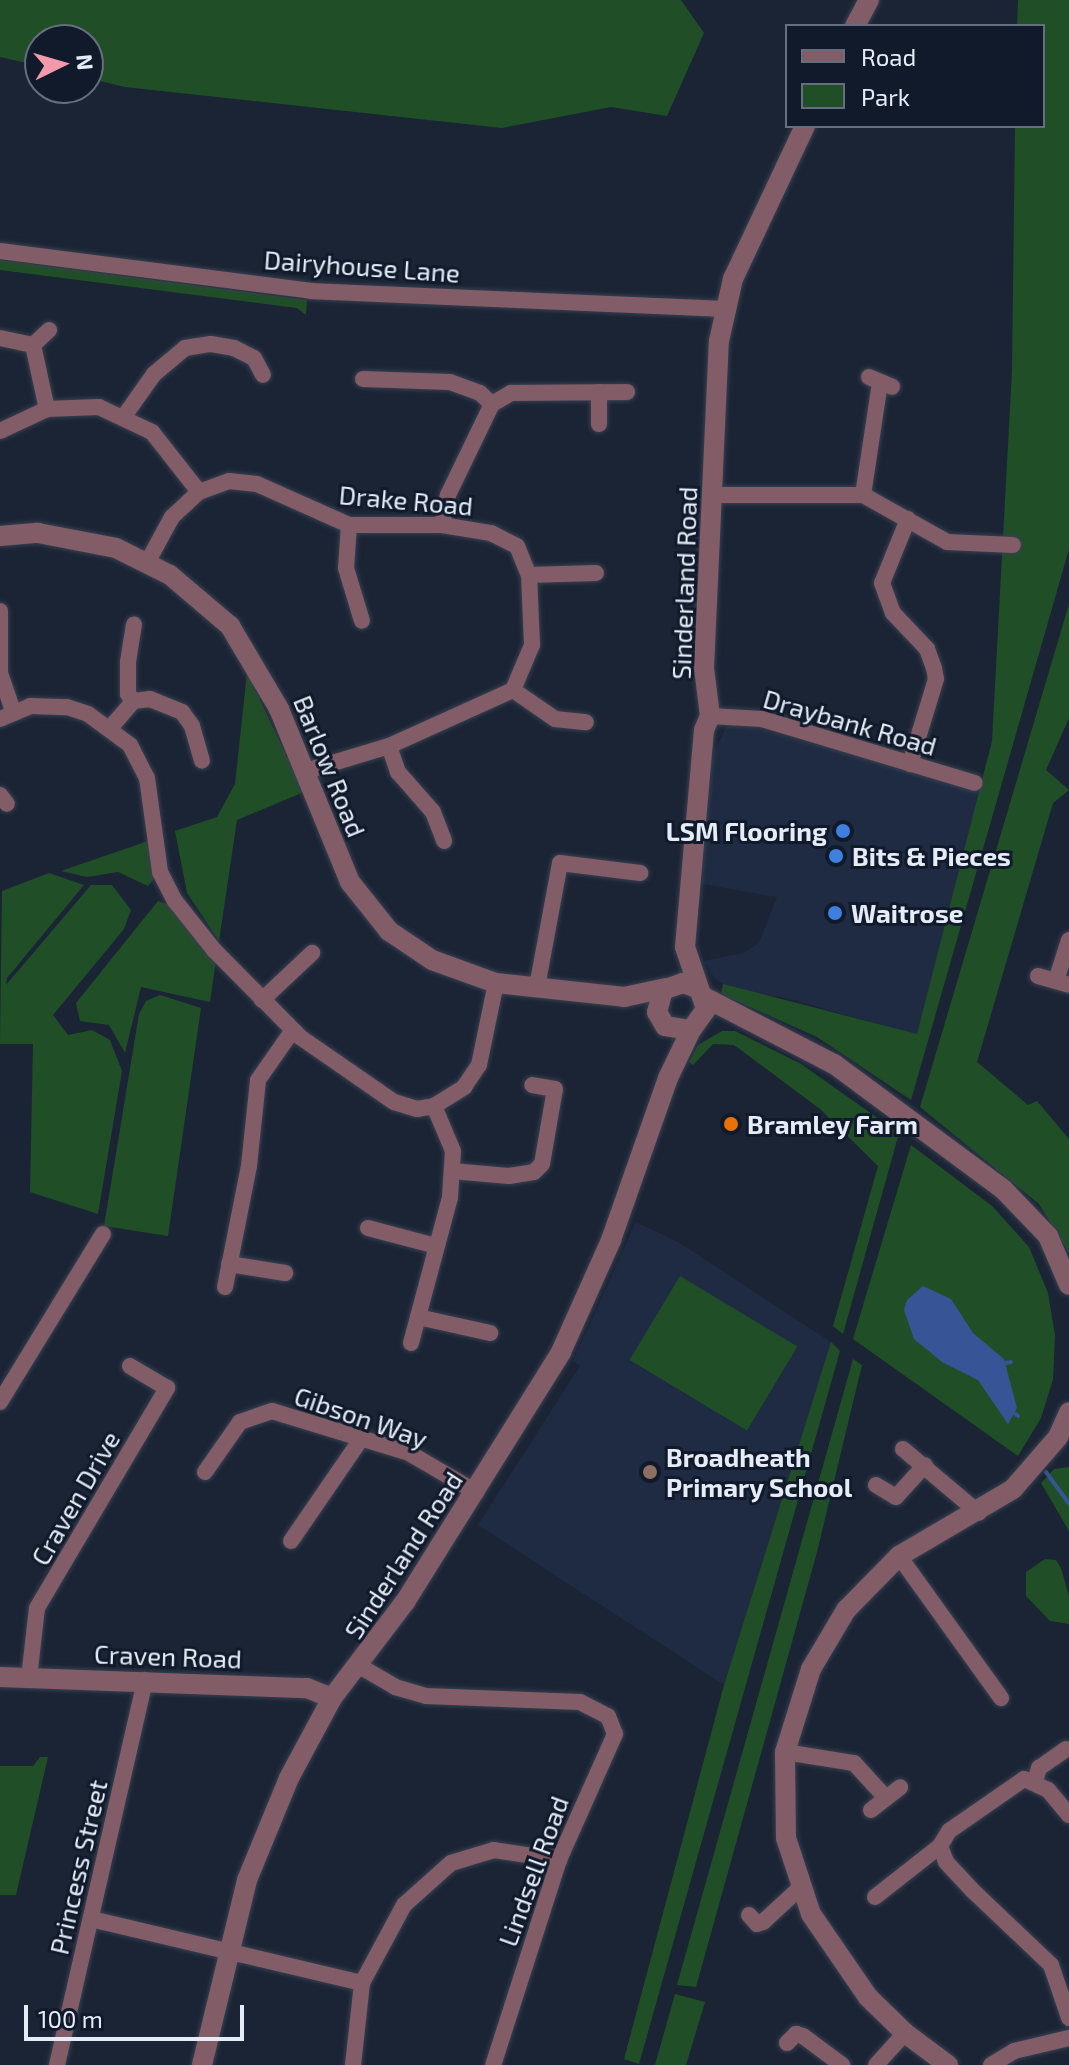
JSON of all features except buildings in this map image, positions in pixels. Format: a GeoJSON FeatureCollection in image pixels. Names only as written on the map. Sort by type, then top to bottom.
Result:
{"type":"FeatureCollection","features":[{"type":"Feature","properties":{"kind":"street"},"geometry":{"type":"LineString","coordinates":[[856,24],[869,0]]}},
{"type":"Feature","properties":{"kind":"street","name":"Sinderland Road"},"geometry":{"type":"LineString","coordinates":[[202,2065],[228,1951],[265,1830],[332,1698],[361,1667],[476,1492],[581,1311],[668,1078],[693,1029],[705,1016],[700,992],[685,953],[687,894],[710,716],[704,668],[723,309],[744,251],[804,128]]}},
{"type":"Feature","properties":{"kind":"street","name":"Dairyhouse Lane"},"geometry":{"type":"LineString","coordinates":[[0,251],[311,291],[723,309]]}},
{"type":"Feature","properties":{"kind":"street"},"geometry":{"type":"LineString","coordinates":[[33,345],[49,330]]}},
{"type":"Feature","properties":{"kind":"street"},"geometry":{"type":"LineString","coordinates":[[0,338],[33,345]]}},
{"type":"Feature","properties":{"kind":"street"},"geometry":{"type":"LineString","coordinates":[[125,415],[154,374],[185,348],[211,344],[234,348],[254,358],[263,375]]}},
{"type":"Feature","properties":{"kind":"street"},"geometry":{"type":"LineString","coordinates":[[33,345],[47,409]]}},
{"type":"Feature","properties":{"kind":"street"},"geometry":{"type":"LineString","coordinates":[[363,379],[450,382],[480,393],[492,404]]}},
{"type":"Feature","properties":{"kind":"street"},"geometry":{"type":"LineString","coordinates":[[863,495],[881,382]]}},
{"type":"Feature","properties":{"kind":"street"},"geometry":{"type":"LineString","coordinates":[[599,392],[599,424]]}},
{"type":"Feature","properties":{"kind":"street"},"geometry":{"type":"LineString","coordinates":[[442,525],[448,495],[492,404],[511,393],[627,392]]}},
{"type":"Feature","properties":{"kind":"street"},"geometry":{"type":"LineString","coordinates":[[0,431],[47,409],[99,407],[125,415],[152,432],[199,492]]}},
{"type":"Feature","properties":{"kind":"street","name":"Drake Road"},"geometry":{"type":"LineString","coordinates":[[148,561],[172,517],[199,492],[229,481],[257,484],[349,525],[442,525],[491,533],[517,546],[529,575],[532,645],[513,690]]}},
{"type":"Feature","properties":{"kind":"street"},"geometry":{"type":"LineString","coordinates":[[712,495],[863,495],[927,533],[965,545],[1013,545]]}},
{"type":"Feature","properties":{"kind":"street"},"geometry":{"type":"LineString","coordinates":[[908,519],[885,570],[884,598],[927,649],[936,679],[910,764]]}},
{"type":"Feature","properties":{"kind":"street"},"geometry":{"type":"LineString","coordinates":[[349,525],[346,568],[362,621]]}},
{"type":"Feature","properties":{"kind":"street","name":"Barlow Road"},"geometry":{"type":"LineString","coordinates":[[0,536],[83,538],[148,561],[230,626],[266,681],[350,882],[389,931],[432,960],[496,983],[624,997],[669,986]]}},
{"type":"Feature","properties":{"kind":"street"},"geometry":{"type":"LineString","coordinates":[[529,575],[596,573]]}},
{"type":"Feature","properties":{"kind":"street"},"geometry":{"type":"LineString","coordinates":[[0,611],[0,673],[6,715],[30,706],[67,707],[111,727],[130,745],[147,778],[160,872],[175,901],[262,1000],[343,1071],[394,1102],[417,1109],[434,1106],[464,1087],[479,1065],[496,983]]}},
{"type":"Feature","properties":{"kind":"street"},"geometry":{"type":"LineString","coordinates":[[134,624],[128,662],[128,694],[134,701]]}},
{"type":"Feature","properties":{"kind":"street"},"geometry":{"type":"LineString","coordinates":[[303,772],[389,746],[513,690],[555,719],[586,722]]}},
{"type":"Feature","properties":{"kind":"street"},"geometry":{"type":"LineString","coordinates":[[111,727],[134,701],[150,699],[182,712],[192,726],[202,761]]}},
{"type":"Feature","properties":{"kind":"street","name":"Draybank Road"},"geometry":{"type":"LineString","coordinates":[[710,716],[762,719],[975,783]]}},
{"type":"Feature","properties":{"kind":"street"},"geometry":{"type":"LineString","coordinates":[[389,746],[398,772],[433,812],[444,841]]}},
{"type":"Feature","properties":{"kind":"street"},"geometry":{"type":"LineString","coordinates":[[537,987],[560,863],[640,873]]}},
{"type":"Feature","properties":{"kind":"street"},"geometry":{"type":"LineString","coordinates":[[1038,976],[1063,983],[1069,940]]}},
{"type":"Feature","properties":{"kind":"street"},"geometry":{"type":"LineString","coordinates":[[262,1000],[312,953]]}},
{"type":"Feature","properties":{"kind":"street","name":"Sinderland Road"},"geometry":{"type":"LineString","coordinates":[[668,1078],[657,1004],[685,953]]}},
{"type":"Feature","properties":{"kind":"street"},"geometry":{"type":"LineString","coordinates":[[669,986],[700,992],[748,1022],[875,1091],[1031,1215],[1048,1236],[1069,1285]]}},
{"type":"Feature","properties":{"kind":"street","name":"Barlow Road"},"geometry":{"type":"LineString","coordinates":[[624,997],[661,1022]]}},
{"type":"Feature","properties":{"kind":"street"},"geometry":{"type":"LineString","coordinates":[[661,1022],[673,1031],[693,1029],[721,1018],[748,1022]]}},
{"type":"Feature","properties":{"kind":"street"},"geometry":{"type":"LineString","coordinates":[[225,1287],[249,1166],[258,1080],[293,1030]]}},
{"type":"Feature","properties":{"kind":"street"},"geometry":{"type":"LineString","coordinates":[[452,1171],[509,1176],[534,1172],[542,1164],[555,1089],[532,1085]]}},
{"type":"Feature","properties":{"kind":"street"},"geometry":{"type":"LineString","coordinates":[[411,1343],[452,1171],[453,1151],[434,1106]]}},
{"type":"Feature","properties":{"kind":"street"},"geometry":{"type":"LineString","coordinates":[[368,1228],[436,1246]]}},
{"type":"Feature","properties":{"kind":"street"},"geometry":{"type":"LineString","coordinates":[[0,1402],[103,1234]]}},
{"type":"Feature","properties":{"kind":"street"},"geometry":{"type":"LineString","coordinates":[[229,1264],[285,1273]]}},
{"type":"Feature","properties":{"kind":"street"},"geometry":{"type":"LineString","coordinates":[[418,1317],[490,1333]]}},
{"type":"Feature","properties":{"kind":"street","name":"Craven Drive"},"geometry":{"type":"LineString","coordinates":[[29,1678],[37,1608],[167,1388],[130,1366]]}},
{"type":"Feature","properties":{"kind":"street","name":"Gibson Way"},"geometry":{"type":"LineString","coordinates":[[205,1472],[251,1414],[272,1411],[409,1453],[476,1492]]}},
{"type":"Feature","properties":{"kind":"street"},"geometry":{"type":"LineString","coordinates":[[948,2065],[905,2033],[841,1963],[811,1914],[786,1838],[785,1752],[798,1702],[830,1633],[899,1556],[979,1513],[1013,1489],[1064,1441],[1069,1412]]}},
{"type":"Feature","properties":{"kind":"street"},"geometry":{"type":"LineString","coordinates":[[291,1541],[361,1439]]}},
{"type":"Feature","properties":{"kind":"street"},"geometry":{"type":"LineString","coordinates":[[903,1449],[979,1513]]}},
{"type":"Feature","properties":{"kind":"street"},"geometry":{"type":"LineString","coordinates":[[876,1485],[896,1497],[925,1465]]}},
{"type":"Feature","properties":{"kind":"street"},"geometry":{"type":"LineString","coordinates":[[899,1556],[1001,1698]]}},
{"type":"Feature","properties":{"kind":"street","name":"Lindsell Road"},"geometry":{"type":"LineString","coordinates":[[361,1667],[395,1687],[426,1696],[580,1702],[608,1716],[615,1734],[612,1748],[581,1803],[559,1860],[493,2065]]}},
{"type":"Feature","properties":{"kind":"street","name":"Craven Road"},"geometry":{"type":"LineString","coordinates":[[0,1677],[307,1688],[332,1698]]}},
{"type":"Feature","properties":{"kind":"street","name":"Princess Street"},"geometry":{"type":"LineString","coordinates":[[57,2065],[145,1680]]}},
{"type":"Feature","properties":{"kind":"street"},"geometry":{"type":"LineString","coordinates":[[1035,1781],[1039,1768],[1066,1749]]}},
{"type":"Feature","properties":{"kind":"street"},"geometry":{"type":"LineString","coordinates":[[785,1752],[854,1763],[886,1798]]}},
{"type":"Feature","properties":{"kind":"street"},"geometry":{"type":"LineString","coordinates":[[1035,1781],[1069,1815]]}},
{"type":"Feature","properties":{"kind":"street"},"geometry":{"type":"LineString","coordinates":[[875,1897],[940,1846],[949,1831],[1015,1783],[1035,1781]]}},
{"type":"Feature","properties":{"kind":"street"},"geometry":{"type":"LineString","coordinates":[[871,1810],[900,1787]]}},
{"type":"Feature","properties":{"kind":"street"},"geometry":{"type":"LineString","coordinates":[[940,1846],[963,1881],[1051,1965],[1069,2018]]}},
{"type":"Feature","properties":{"kind":"street"},"geometry":{"type":"LineString","coordinates":[[353,2065],[362,1983],[404,1905],[451,1863],[494,1850],[559,1860]]}},
{"type":"Feature","properties":{"kind":"street"},"geometry":{"type":"LineString","coordinates":[[749,1915],[757,1924],[763,1922],[802,1886]]}},
{"type":"Feature","properties":{"kind":"street"},"geometry":{"type":"LineString","coordinates":[[91,1919],[362,1983]]}},
{"type":"Feature","properties":{"kind":"street"},"geometry":{"type":"LineString","coordinates":[[876,2065],[905,2033]]}},
{"type":"Feature","properties":{"kind":"street"},"geometry":{"type":"LineString","coordinates":[[787,2043],[796,2034],[803,2036],[842,2065]]}},
{"type":"Feature","properties":{"kind":"street"},"geometry":{"type":"LineString","coordinates":[[991,2065],[1014,2051],[1069,2038]]}},
{"type":"Feature","properties":{"kind":"shaded area"},"geometry":{"type":"Polygon","coordinates":[[[729,721],[983,790],[917,1035],[790,999],[732,989],[715,979],[703,961],[744,953],[759,943],[777,897],[702,884],[713,754],[729,721]]]}},
{"type":"Feature","properties":{"kind":"shaded area","name":"Broadheath Primary School"},"geometry":{"type":"Polygon","coordinates":[[[636,1222],[678,1242],[831,1342],[724,1685],[478,1525],[580,1366],[573,1361],[636,1222]]]}},
{"type":"Feature","properties":{"kind":"green space"},"geometry":{"type":"Polygon","coordinates":[[[0,0],[681,0],[704,33],[667,116],[611,107],[502,128],[125,87],[104,82],[104,24],[24,24],[24,62],[0,57],[0,0]]]}},
{"type":"Feature","properties":{"kind":"green space"},"geometry":{"type":"Polygon","coordinates":[[[1018,0],[1069,0],[1069,549],[911,1100],[817,1037],[721,994],[723,984],[917,1034],[992,741],[1012,371],[1015,128],[1045,128],[1045,24],[1017,24],[1018,0]]]}},
{"type":"Feature","properties":{"kind":"green space"},"geometry":{"type":"Polygon","coordinates":[[[0,260],[307,300],[306,315],[297,308],[0,270],[0,260]]]}},
{"type":"Feature","properties":{"kind":"green space"},"geometry":{"type":"Polygon","coordinates":[[[1069,604],[1069,718],[1046,770],[1069,790],[1053,803],[977,1062],[1028,1105],[1037,1101],[1069,1139],[1069,1253],[1039,1204],[920,1107],[1069,604]]]}},
{"type":"Feature","properties":{"kind":"green space"},"geometry":{"type":"Polygon","coordinates":[[[247,673],[304,792],[237,820],[219,941],[187,893],[175,831],[217,817],[235,784],[247,673]]]}},
{"type":"Feature","properties":{"kind":"green space"},"geometry":{"type":"Polygon","coordinates":[[[151,840],[156,877],[148,886],[118,872],[87,877],[61,871],[151,840]]]}},
{"type":"Feature","properties":{"kind":"green space"},"geometry":{"type":"Polygon","coordinates":[[[49,873],[84,885],[7,978],[6,985],[91,885],[112,885],[131,910],[124,929],[53,1015],[68,1035],[92,1030],[110,1040],[122,1071],[98,1214],[30,1192],[33,1044],[0,1044],[2,891],[49,873]]]}},
{"type":"Feature","properties":{"kind":"green space"},"geometry":{"type":"Polygon","coordinates":[[[158,901],[169,905],[216,960],[210,1002],[141,987],[125,1053],[109,1025],[80,1021],[76,1003],[158,901]]]}},
{"type":"Feature","properties":{"kind":"green space"},"geometry":{"type":"Polygon","coordinates":[[[160,995],[201,1008],[168,1236],[104,1226],[139,1014],[146,1001],[160,995]]]}},
{"type":"Feature","properties":{"kind":"green space"},"geometry":{"type":"Polygon","coordinates":[[[722,1031],[735,1031],[801,1064],[899,1133],[843,1334],[833,1326],[878,1166],[820,1109],[734,1045],[713,1044],[693,1065],[689,1062],[698,1045],[722,1031]]]}},
{"type":"Feature","properties":{"kind":"green space"},"geometry":{"type":"Polygon","coordinates":[[[911,1145],[992,1206],[1029,1247],[1048,1293],[1055,1335],[1053,1379],[1041,1418],[1018,1456],[853,1339],[911,1145]]]}},
{"type":"Feature","properties":{"kind":"green space"},"geometry":{"type":"Polygon","coordinates":[[[680,1276],[797,1347],[747,1431],[630,1360],[680,1276]]]}},
{"type":"Feature","properties":{"kind":"green space"},"geometry":{"type":"Polygon","coordinates":[[[831,1342],[840,1351],[639,2064],[624,2059],[724,1685],[831,1342]]]}},
{"type":"Feature","properties":{"kind":"green space"},"geometry":{"type":"Polygon","coordinates":[[[853,1359],[862,1365],[817,1552],[696,1987],[677,1985],[853,1359]]]}},
{"type":"Feature","properties":{"kind":"green space"},"geometry":{"type":"Polygon","coordinates":[[[1069,1467],[1069,1531],[1041,1483],[1054,1469],[1069,1467]]]}},
{"type":"Feature","properties":{"kind":"green space"},"geometry":{"type":"Polygon","coordinates":[[[1045,1559],[1056,1560],[1061,1568],[1069,1596],[1069,1624],[1050,1621],[1026,1596],[1026,1572],[1045,1559]]]}},
{"type":"Feature","properties":{"kind":"green space"},"geometry":{"type":"Polygon","coordinates":[[[40,1757],[48,1757],[16,1895],[0,1895],[0,1766],[33,1766],[40,1757]]]}},
{"type":"Feature","properties":{"kind":"green space"},"geometry":{"type":"Polygon","coordinates":[[[675,1994],[705,2002],[686,2065],[655,2065],[675,1994]]]}},
{"type":"Feature","properties":{"kind":"water"},"geometry":{"type":"Polygon","coordinates":[[[923,1286],[951,1299],[973,1333],[1004,1359],[1017,1408],[1008,1424],[978,1380],[942,1362],[914,1339],[904,1310],[907,1300],[923,1286]]]}},
{"type":"Feature","properties":{"kind":"waterway"},"geometry":{"type":"LineString","coordinates":[[1006,1363],[1011,1362]]}},
{"type":"Feature","properties":{"kind":"waterway"},"geometry":{"type":"LineString","coordinates":[[1014,1413],[1018,1416]]}},
{"type":"Feature","properties":{"kind":"waterway"},"geometry":{"type":"LineString","coordinates":[[1046,1472],[1069,1504]]}},
{"type":"Feature","properties":{"kind":"place","name":"LSM Flooring"},"geometry":{"type":"Point","coordinates":[843,831]}},
{"type":"Feature","properties":{"kind":"place","name":"Bits & Pieces"},"geometry":{"type":"Point","coordinates":[836,856]}},
{"type":"Feature","properties":{"kind":"place","name":"Waitrose"},"geometry":{"type":"Point","coordinates":[835,913]}},
{"type":"Feature","properties":{"kind":"place","name":"Bramley Farm"},"geometry":{"type":"Point","coordinates":[731,1124]}},
{"type":"Feature","properties":{"kind":"place","name":"Broadheath Primary School"},"geometry":{"type":"Point","coordinates":[650,1472]}}]}
